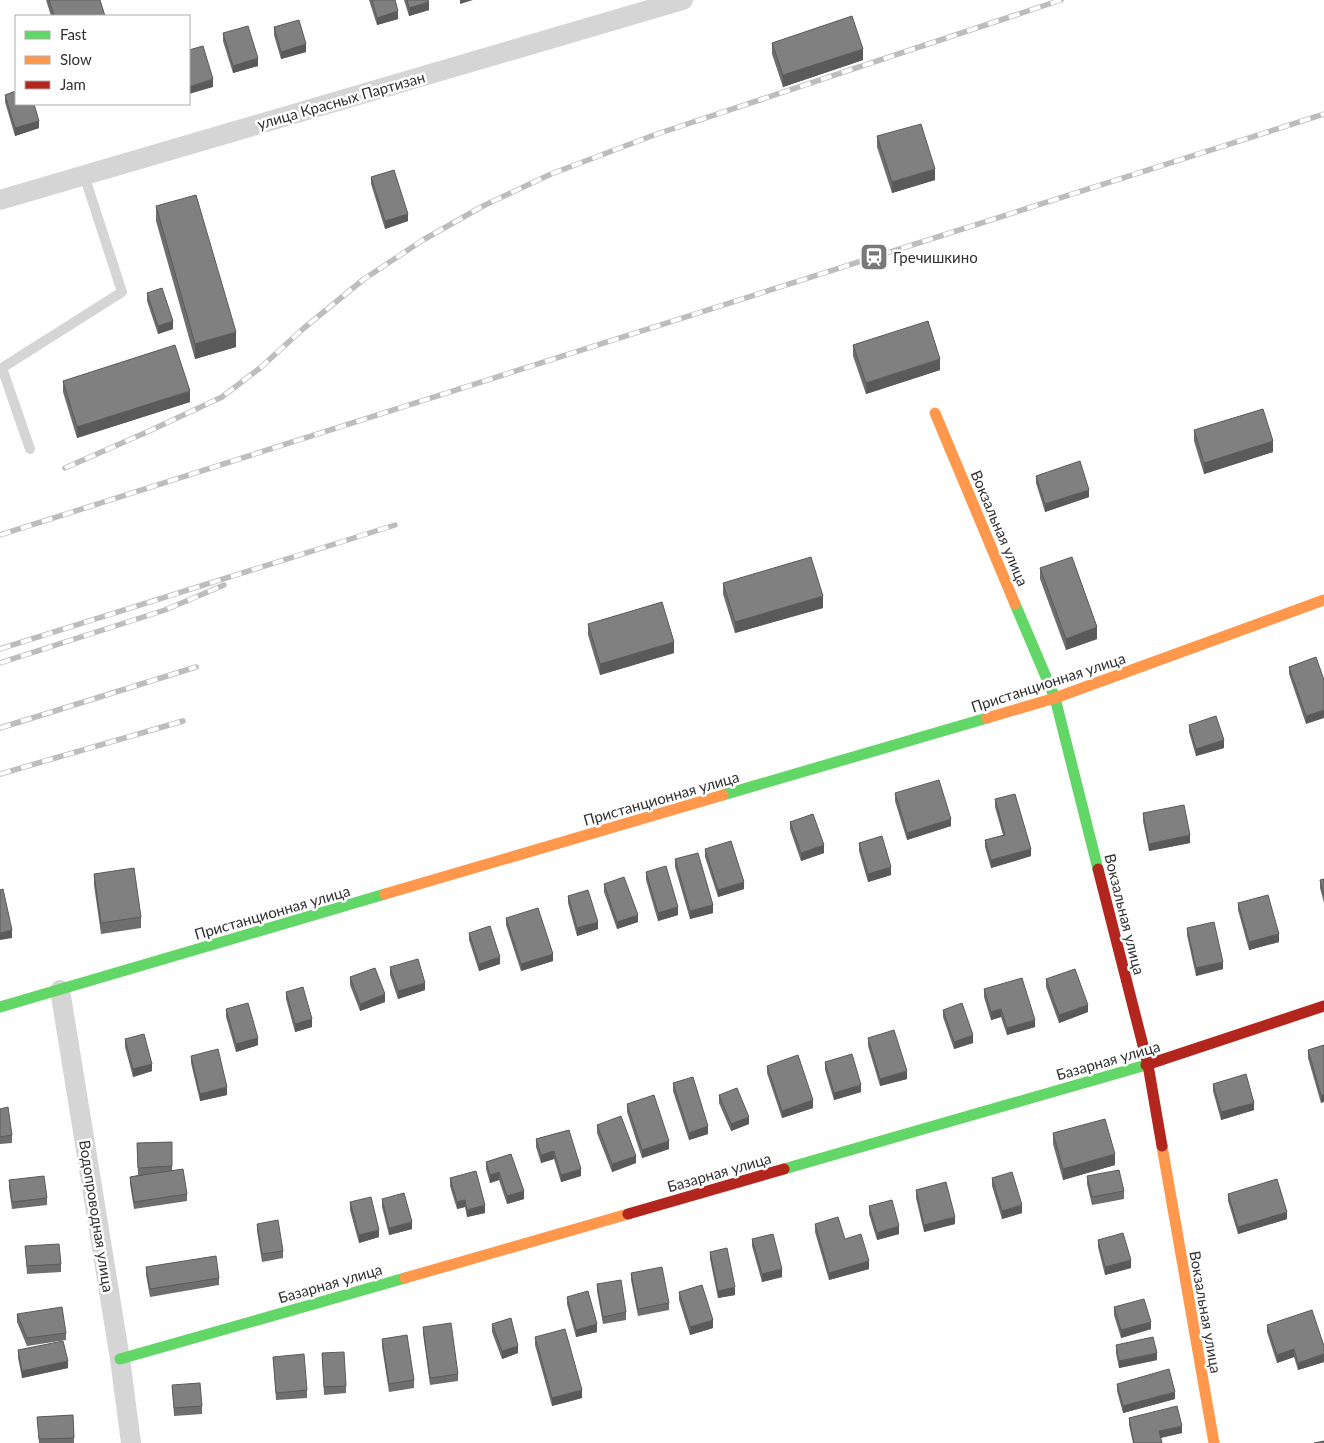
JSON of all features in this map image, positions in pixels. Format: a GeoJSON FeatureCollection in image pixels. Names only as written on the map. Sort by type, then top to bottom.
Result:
{"type":"FeatureCollection","features":[{"type":"Feature","properties":{"kind":"street","name":"улица Красных Партизан"},"geometry":{"type":"LineString","coordinates":[[0,200],[677,1]]}},
{"type":"Feature","properties":{"kind":"street","name":"Вокзальная улица"},"geometry":{"type":"LineString","coordinates":[[935,413],[1055,698],[1148,1065],[1214,1443]]}},
{"type":"Feature","properties":{"kind":"street","name":"Пристанционная улица"},"geometry":{"type":"LineString","coordinates":[[0,1007],[1055,698],[1324,600]]}},
{"type":"Feature","properties":{"kind":"street","name":"Водопроводная улица"},"geometry":{"type":"LineString","coordinates":[[60,990],[120,1359],[131,1443]]}},
{"type":"Feature","properties":{"kind":"street","name":"Базарная улица"},"geometry":{"type":"LineString","coordinates":[[120,1359],[1148,1065],[1324,1006]]}},
{"type":"Feature","properties":{"kind":"lane"},"geometry":{"type":"LineString","coordinates":[[30,449],[2,368],[122,292],[84,175]]}},
{"type":"Feature","properties":{"kind":"building"},"geometry":{"type":"Polygon","coordinates":[[[49,0],[100,0],[105,15],[54,15],[49,0]]]}},
{"type":"Feature","properties":{"kind":"building"},"geometry":{"type":"Polygon","coordinates":[[[372,0],[395,0],[398,11],[377,18],[372,0]]]}},
{"type":"Feature","properties":{"kind":"building"},"geometry":{"type":"Polygon","coordinates":[[[407,0],[428,0],[429,2],[409,8],[407,0]]]}},
{"type":"Feature","properties":{"kind":"building"},"geometry":{"type":"Polygon","coordinates":[[[852,16],[863,49],[783,75],[772,43],[852,16]]]}},
{"type":"Feature","properties":{"kind":"building"},"geometry":{"type":"Polygon","coordinates":[[[299,20],[306,44],[281,52],[274,27],[299,20]]]}},
{"type":"Feature","properties":{"kind":"building"},"geometry":{"type":"Polygon","coordinates":[[[248,26],[258,58],[233,66],[223,33],[248,26]]]}},
{"type":"Feature","properties":{"kind":"building"},"geometry":{"type":"Polygon","coordinates":[[[203,46],[213,79],[190,87],[190,50],[203,46]]]}},
{"type":"Feature","properties":{"kind":"building"},"geometry":{"type":"Polygon","coordinates":[[[15,91],[15,105],[34,105],[39,121],[15,128],[5,95],[15,91]]]}},
{"type":"Feature","properties":{"kind":"building"},"geometry":{"type":"Polygon","coordinates":[[[921,124],[935,169],[892,182],[877,136],[921,124]]]}},
{"type":"Feature","properties":{"kind":"building"},"geometry":{"type":"Polygon","coordinates":[[[394,170],[408,214],[385,221],[371,177],[394,170]]]}},
{"type":"Feature","properties":{"kind":"building"},"geometry":{"type":"Polygon","coordinates":[[[196,195],[236,332],[195,344],[156,206],[196,195]]]}},
{"type":"Feature","properties":{"kind":"building"},"geometry":{"type":"Polygon","coordinates":[[[162,288],[173,321],[158,326],[147,293],[162,288]]]}},
{"type":"Feature","properties":{"kind":"building"},"geometry":{"type":"Polygon","coordinates":[[[928,321],[940,359],[866,383],[853,345],[928,321]]]}},
{"type":"Feature","properties":{"kind":"building"},"geometry":{"type":"Polygon","coordinates":[[[175,345],[190,391],[77,427],[63,381],[175,345]]]}},
{"type":"Feature","properties":{"kind":"building"},"geometry":{"type":"Polygon","coordinates":[[[1263,409],[1273,441],[1204,463],[1194,430],[1263,409]]]}},
{"type":"Feature","properties":{"kind":"building"},"geometry":{"type":"Polygon","coordinates":[[[1080,461],[1089,490],[1045,504],[1036,476],[1080,461]]]}},
{"type":"Feature","properties":{"kind":"building"},"geometry":{"type":"Polygon","coordinates":[[[811,557],[823,596],[735,622],[723,583],[811,557]]]}},
{"type":"Feature","properties":{"kind":"building"},"geometry":{"type":"Polygon","coordinates":[[[1072,557],[1097,627],[1066,639],[1040,568],[1072,557]]]}},
{"type":"Feature","properties":{"kind":"building"},"geometry":{"type":"Polygon","coordinates":[[[662,602],[674,642],[600,664],[588,624],[662,602]]]}},
{"type":"Feature","properties":{"kind":"building"},"geometry":{"type":"Polygon","coordinates":[[[1316,657],[1324,680],[1324,710],[1306,716],[1289,667],[1316,657]]]}},
{"type":"Feature","properties":{"kind":"building"},"geometry":{"type":"Polygon","coordinates":[[[1216,716],[1224,740],[1196,749],[1189,725],[1216,716]]]}},
{"type":"Feature","properties":{"kind":"building"},"geometry":{"type":"Polygon","coordinates":[[[939,780],[951,819],[907,833],[895,793],[939,780]]]}},
{"type":"Feature","properties":{"kind":"building"},"geometry":{"type":"Polygon","coordinates":[[[1015,794],[1031,849],[991,860],[985,840],[1005,835],[995,799],[1015,794]]]}},
{"type":"Feature","properties":{"kind":"building"},"geometry":{"type":"Polygon","coordinates":[[[1184,805],[1190,835],[1149,844],[1143,813],[1184,805]]]}},
{"type":"Feature","properties":{"kind":"building"},"geometry":{"type":"Polygon","coordinates":[[[813,814],[824,845],[801,853],[790,822],[813,814]]]}},
{"type":"Feature","properties":{"kind":"building"},"geometry":{"type":"Polygon","coordinates":[[[882,836],[891,867],[868,874],[859,843],[882,836]]]}},
{"type":"Feature","properties":{"kind":"building"},"geometry":{"type":"Polygon","coordinates":[[[731,841],[744,882],[718,890],[705,849],[731,841]]]}},
{"type":"Feature","properties":{"kind":"building"},"geometry":{"type":"Polygon","coordinates":[[[698,853],[713,905],[690,911],[675,859],[698,853]]]}},
{"type":"Feature","properties":{"kind":"building"},"geometry":{"type":"Polygon","coordinates":[[[666,866],[678,907],[658,913],[646,872],[666,866]]]}},
{"type":"Feature","properties":{"kind":"building"},"geometry":{"type":"Polygon","coordinates":[[[134,868],[141,917],[101,923],[94,874],[134,868]]]}},
{"type":"Feature","properties":{"kind":"building"},"geometry":{"type":"Polygon","coordinates":[[[624,877],[638,915],[617,922],[604,884],[624,877]]]}},
{"type":"Feature","properties":{"kind":"building"},"geometry":{"type":"Polygon","coordinates":[[[1324,879],[1324,895],[1320,880],[1324,879]]]}},
{"type":"Feature","properties":{"kind":"building"},"geometry":{"type":"Polygon","coordinates":[[[3,889],[12,930],[0,933],[0,890],[3,889]]]}},
{"type":"Feature","properties":{"kind":"building"},"geometry":{"type":"Polygon","coordinates":[[[588,890],[598,922],[577,928],[568,896],[588,890]]]}},
{"type":"Feature","properties":{"kind":"building"},"geometry":{"type":"Polygon","coordinates":[[[1268,895],[1279,934],[1249,942],[1238,903],[1268,895]]]}},
{"type":"Feature","properties":{"kind":"building"},"geometry":{"type":"Polygon","coordinates":[[[538,908],[553,954],[521,964],[506,918],[538,908]]]}},
{"type":"Feature","properties":{"kind":"building"},"geometry":{"type":"Polygon","coordinates":[[[1214,922],[1223,962],[1196,968],[1187,928],[1214,922]]]}},
{"type":"Feature","properties":{"kind":"building"},"geometry":{"type":"Polygon","coordinates":[[[490,926],[500,957],[479,964],[469,933],[490,926]]]}},
{"type":"Feature","properties":{"kind":"building"},"geometry":{"type":"Polygon","coordinates":[[[418,959],[425,983],[398,991],[390,967],[418,959]]]}},
{"type":"Feature","properties":{"kind":"building"},"geometry":{"type":"Polygon","coordinates":[[[375,968],[385,994],[360,1004],[350,977],[375,968]]]}},
{"type":"Feature","properties":{"kind":"building"},"geometry":{"type":"Polygon","coordinates":[[[1075,969],[1088,1005],[1059,1015],[1046,979],[1075,969]]]}},
{"type":"Feature","properties":{"kind":"building"},"geometry":{"type":"Polygon","coordinates":[[[1022,978],[1035,1020],[1007,1028],[1001,1009],[991,1012],[984,989],[1022,978]]]}},
{"type":"Feature","properties":{"kind":"building"},"geometry":{"type":"Polygon","coordinates":[[[303,987],[312,1019],[295,1024],[286,992],[303,987]]]}},
{"type":"Feature","properties":{"kind":"building"},"geometry":{"type":"Polygon","coordinates":[[[248,1003],[258,1038],[236,1044],[226,1009],[248,1003]]]}},
{"type":"Feature","properties":{"kind":"building"},"geometry":{"type":"Polygon","coordinates":[[[962,1003],[973,1035],[954,1042],[943,1010],[962,1003]]]}},
{"type":"Feature","properties":{"kind":"building"},"geometry":{"type":"Polygon","coordinates":[[[894,1030],[907,1071],[880,1079],[868,1038],[894,1030]]]}},
{"type":"Feature","properties":{"kind":"building"},"geometry":{"type":"Polygon","coordinates":[[[144,1034],[152,1064],[133,1069],[125,1039],[144,1034]]]}},
{"type":"Feature","properties":{"kind":"building"},"geometry":{"type":"Polygon","coordinates":[[[1324,1045],[1324,1095],[1321,1095],[1308,1050],[1324,1045]]]}},
{"type":"Feature","properties":{"kind":"building"},"geometry":{"type":"Polygon","coordinates":[[[218,1049],[227,1087],[200,1094],[191,1056],[218,1049]]]}},
{"type":"Feature","properties":{"kind":"building"},"geometry":{"type":"Polygon","coordinates":[[[852,1054],[861,1085],[834,1093],[825,1062],[852,1054]]]}},
{"type":"Feature","properties":{"kind":"building"},"geometry":{"type":"Polygon","coordinates":[[[798,1055],[813,1100],[782,1111],[767,1066],[798,1055]]]}},
{"type":"Feature","properties":{"kind":"building"},"geometry":{"type":"Polygon","coordinates":[[[1246,1074],[1254,1103],[1221,1112],[1213,1084],[1246,1074]]]}},
{"type":"Feature","properties":{"kind":"building"},"geometry":{"type":"Polygon","coordinates":[[[693,1077],[708,1126],[689,1133],[673,1083],[693,1077]]]}},
{"type":"Feature","properties":{"kind":"building"},"geometry":{"type":"Polygon","coordinates":[[[737,1088],[749,1117],[731,1124],[719,1095],[737,1088]]]}},
{"type":"Feature","properties":{"kind":"building"},"geometry":{"type":"Polygon","coordinates":[[[654,1095],[669,1141],[642,1150],[627,1104],[654,1095]]]}},
{"type":"Feature","properties":{"kind":"building"},"geometry":{"type":"Polygon","coordinates":[[[8,1107],[12,1135],[0,1137],[0,1109],[8,1107]]]}},
{"type":"Feature","properties":{"kind":"building"},"geometry":{"type":"Polygon","coordinates":[[[621,1116],[636,1156],[612,1164],[597,1125],[621,1116]]]}},
{"type":"Feature","properties":{"kind":"building"},"geometry":{"type":"Polygon","coordinates":[[[1105,1119],[1115,1154],[1063,1169],[1053,1133],[1105,1119]]]}},
{"type":"Feature","properties":{"kind":"building"},"geometry":{"type":"Polygon","coordinates":[[[569,1130],[581,1169],[561,1175],[554,1151],[541,1155],[536,1139],[569,1130]]]}},
{"type":"Feature","properties":{"kind":"building"},"geometry":{"type":"Polygon","coordinates":[[[172,1142],[172,1166],[138,1168],[137,1143],[172,1142]]]}},
{"type":"Feature","properties":{"kind":"building"},"geometry":{"type":"Polygon","coordinates":[[[511,1154],[524,1191],[507,1196],[499,1172],[490,1175],[486,1162],[511,1154]]]}},
{"type":"Feature","properties":{"kind":"building"},"geometry":{"type":"Polygon","coordinates":[[[183,1169],[187,1194],[134,1202],[130,1177],[183,1169]]]}},
{"type":"Feature","properties":{"kind":"building"},"geometry":{"type":"Polygon","coordinates":[[[1119,1170],[1124,1191],[1092,1197],[1087,1176],[1119,1170]]]}},
{"type":"Feature","properties":{"kind":"building"},"geometry":{"type":"Polygon","coordinates":[[[476,1171],[485,1205],[467,1210],[465,1200],[457,1202],[450,1178],[476,1171]]]}},
{"type":"Feature","properties":{"kind":"building"},"geometry":{"type":"Polygon","coordinates":[[[1012,1172],[1022,1205],[1002,1211],[992,1178],[1012,1172]]]}},
{"type":"Feature","properties":{"kind":"building"},"geometry":{"type":"Polygon","coordinates":[[[44,1176],[47,1198],[12,1202],[9,1180],[44,1176]]]}},
{"type":"Feature","properties":{"kind":"building"},"geometry":{"type":"Polygon","coordinates":[[[1277,1179],[1287,1212],[1238,1227],[1228,1194],[1277,1179]]]}},
{"type":"Feature","properties":{"kind":"building"},"geometry":{"type":"Polygon","coordinates":[[[946,1182],[955,1217],[924,1225],[916,1190],[946,1182]]]}},
{"type":"Feature","properties":{"kind":"building"},"geometry":{"type":"Polygon","coordinates":[[[404,1193],[412,1222],[389,1228],[382,1199],[404,1193]]]}},
{"type":"Feature","properties":{"kind":"building"},"geometry":{"type":"Polygon","coordinates":[[[371,1197],[379,1230],[359,1235],[350,1202],[371,1197]]]}},
{"type":"Feature","properties":{"kind":"building"},"geometry":{"type":"Polygon","coordinates":[[[892,1200],[899,1226],[877,1233],[869,1206],[892,1200]]]}},
{"type":"Feature","properties":{"kind":"building"},"geometry":{"type":"Polygon","coordinates":[[[838,1217],[845,1239],[861,1234],[869,1261],[829,1273],[815,1224],[838,1217]]]}},
{"type":"Feature","properties":{"kind":"building"},"geometry":{"type":"Polygon","coordinates":[[[278,1220],[283,1251],[262,1254],[257,1224],[278,1220]]]}},
{"type":"Feature","properties":{"kind":"building"},"geometry":{"type":"Polygon","coordinates":[[[1123,1233],[1131,1260],[1105,1267],[1098,1240],[1123,1233]]]}},
{"type":"Feature","properties":{"kind":"building"},"geometry":{"type":"Polygon","coordinates":[[[773,1234],[782,1269],[762,1274],[752,1239],[773,1234]]]}},
{"type":"Feature","properties":{"kind":"building"},"geometry":{"type":"Polygon","coordinates":[[[59,1244],[61,1264],[27,1266],[25,1246],[59,1244]]]}},
{"type":"Feature","properties":{"kind":"building"},"geometry":{"type":"Polygon","coordinates":[[[727,1248],[735,1287],[718,1291],[710,1252],[727,1248]]]}},
{"type":"Feature","properties":{"kind":"building"},"geometry":{"type":"Polygon","coordinates":[[[216,1256],[219,1278],[150,1289],[146,1267],[216,1256]]]}},
{"type":"Feature","properties":{"kind":"building"},"geometry":{"type":"Polygon","coordinates":[[[662,1267],[669,1303],[638,1309],[631,1273],[662,1267]]]}},
{"type":"Feature","properties":{"kind":"building"},"geometry":{"type":"Polygon","coordinates":[[[621,1280],[626,1312],[603,1317],[597,1284],[621,1280]]]}},
{"type":"Feature","properties":{"kind":"building"},"geometry":{"type":"Polygon","coordinates":[[[702,1285],[713,1320],[690,1327],[679,1292],[702,1285]]]}},
{"type":"Feature","properties":{"kind":"building"},"geometry":{"type":"Polygon","coordinates":[[[588,1291],[597,1324],[576,1330],[567,1297],[588,1291]]]}},
{"type":"Feature","properties":{"kind":"building"},"geometry":{"type":"Polygon","coordinates":[[[1144,1299],[1151,1322],[1121,1330],[1114,1307],[1144,1299]]]}},
{"type":"Feature","properties":{"kind":"building"},"geometry":{"type":"Polygon","coordinates":[[[62,1307],[66,1333],[27,1338],[17,1314],[62,1307]]]}},
{"type":"Feature","properties":{"kind":"building"},"geometry":{"type":"Polygon","coordinates":[[[1312,1310],[1324,1346],[1324,1354],[1298,1363],[1294,1349],[1277,1355],[1267,1325],[1312,1310]]]}},
{"type":"Feature","properties":{"kind":"building"},"geometry":{"type":"Polygon","coordinates":[[[511,1318],[518,1346],[502,1351],[492,1324],[511,1318]]]}},
{"type":"Feature","properties":{"kind":"building"},"geometry":{"type":"Polygon","coordinates":[[[451,1323],[458,1374],[430,1378],[423,1327],[451,1323]]]}},
{"type":"Feature","properties":{"kind":"building"},"geometry":{"type":"Polygon","coordinates":[[[565,1329],[582,1390],[552,1398],[535,1337],[565,1329]]]}},
{"type":"Feature","properties":{"kind":"building"},"geometry":{"type":"Polygon","coordinates":[[[407,1335],[414,1380],[389,1384],[382,1339],[407,1335]]]}},
{"type":"Feature","properties":{"kind":"building"},"geometry":{"type":"Polygon","coordinates":[[[1153,1337],[1157,1353],[1119,1361],[1116,1345],[1153,1337]]]}},
{"type":"Feature","properties":{"kind":"building"},"geometry":{"type":"Polygon","coordinates":[[[63,1341],[68,1361],[22,1371],[18,1350],[63,1341]]]}},
{"type":"Feature","properties":{"kind":"building"},"geometry":{"type":"Polygon","coordinates":[[[344,1352],[346,1386],[324,1387],[322,1353],[344,1352]]]}},
{"type":"Feature","properties":{"kind":"building"},"geometry":{"type":"Polygon","coordinates":[[[304,1354],[307,1390],[276,1393],[273,1357],[304,1354]]]}},
{"type":"Feature","properties":{"kind":"building"},"geometry":{"type":"Polygon","coordinates":[[[1169,1369],[1175,1392],[1123,1406],[1117,1384],[1169,1369]]]}},
{"type":"Feature","properties":{"kind":"building"},"geometry":{"type":"Polygon","coordinates":[[[200,1383],[202,1406],[174,1408],[172,1385],[200,1383]]]}},
{"type":"Feature","properties":{"kind":"building"},"geometry":{"type":"Polygon","coordinates":[[[1177,1406],[1182,1426],[1159,1431],[1162,1443],[1134,1443],[1129,1418],[1177,1406]]]}},
{"type":"Feature","properties":{"kind":"building"},"geometry":{"type":"Polygon","coordinates":[[[73,1415],[74,1438],[39,1439],[37,1417],[73,1415]]]}},
{"type":"Feature","properties":{"kind":"railway"},"geometry":{"type":"LineString","coordinates":[[65,468],[222,397],[260,368],[304,328],[364,279],[423,240],[483,206],[551,174],[654,135],[1061,0]]}},
{"type":"Feature","properties":{"kind":"railway"},"geometry":{"type":"LineString","coordinates":[[0,535],[1324,114]]}},
{"type":"Feature","properties":{"kind":"railway"},"geometry":{"type":"LineString","coordinates":[[0,649],[395,525]]}},
{"type":"Feature","properties":{"kind":"railway"},"geometry":{"type":"LineString","coordinates":[[0,663],[165,610],[224,585]]}},
{"type":"Feature","properties":{"kind":"railway"},"geometry":{"type":"LineString","coordinates":[[0,728],[196,667]]}},
{"type":"Feature","properties":{"kind":"railway"},"geometry":{"type":"LineString","coordinates":[[0,774],[183,721]]}},
{"type":"Feature","properties":{"kind":"traffic: fast"},"geometry":{"type":"LineString","coordinates":[[1015,604],[1055,698],[1098,869]]}},
{"type":"Feature","properties":{"kind":"traffic: fast"},"geometry":{"type":"LineString","coordinates":[[723,795],[987,718]]}},
{"type":"Feature","properties":{"kind":"traffic: fast"},"geometry":{"type":"LineString","coordinates":[[0,1007],[385,894]]}},
{"type":"Feature","properties":{"kind":"traffic: fast"},"geometry":{"type":"LineString","coordinates":[[784,1169],[1146,1065]]}},
{"type":"Feature","properties":{"kind":"traffic: fast"},"geometry":{"type":"LineString","coordinates":[[120,1359],[405,1278]]}},
{"type":"Feature","properties":{"kind":"traffic: slow"},"geometry":{"type":"LineString","coordinates":[[935,413],[1015,604]]}},
{"type":"Feature","properties":{"kind":"traffic: slow"},"geometry":{"type":"LineString","coordinates":[[987,718],[1055,698],[1324,600]]}},
{"type":"Feature","properties":{"kind":"traffic: slow"},"geometry":{"type":"LineString","coordinates":[[385,894],[723,795]]}},
{"type":"Feature","properties":{"kind":"traffic: slow"},"geometry":{"type":"LineString","coordinates":[[1162,1146],[1214,1443]]}},
{"type":"Feature","properties":{"kind":"traffic: slow"},"geometry":{"type":"LineString","coordinates":[[405,1278],[628,1214]]}},
{"type":"Feature","properties":{"kind":"traffic: jam"},"geometry":{"type":"LineString","coordinates":[[1098,869],[1148,1065],[1162,1146]]}},
{"type":"Feature","properties":{"kind":"traffic: jam"},"geometry":{"type":"LineString","coordinates":[[1146,1065],[1324,1006]]}},
{"type":"Feature","properties":{"kind":"traffic: jam"},"geometry":{"type":"LineString","coordinates":[[628,1214],[784,1169]]}},
{"type":"Feature","properties":{"kind":"place","name":"Гречишкино"},"geometry":{"type":"Point","coordinates":[874,257]}}]}
